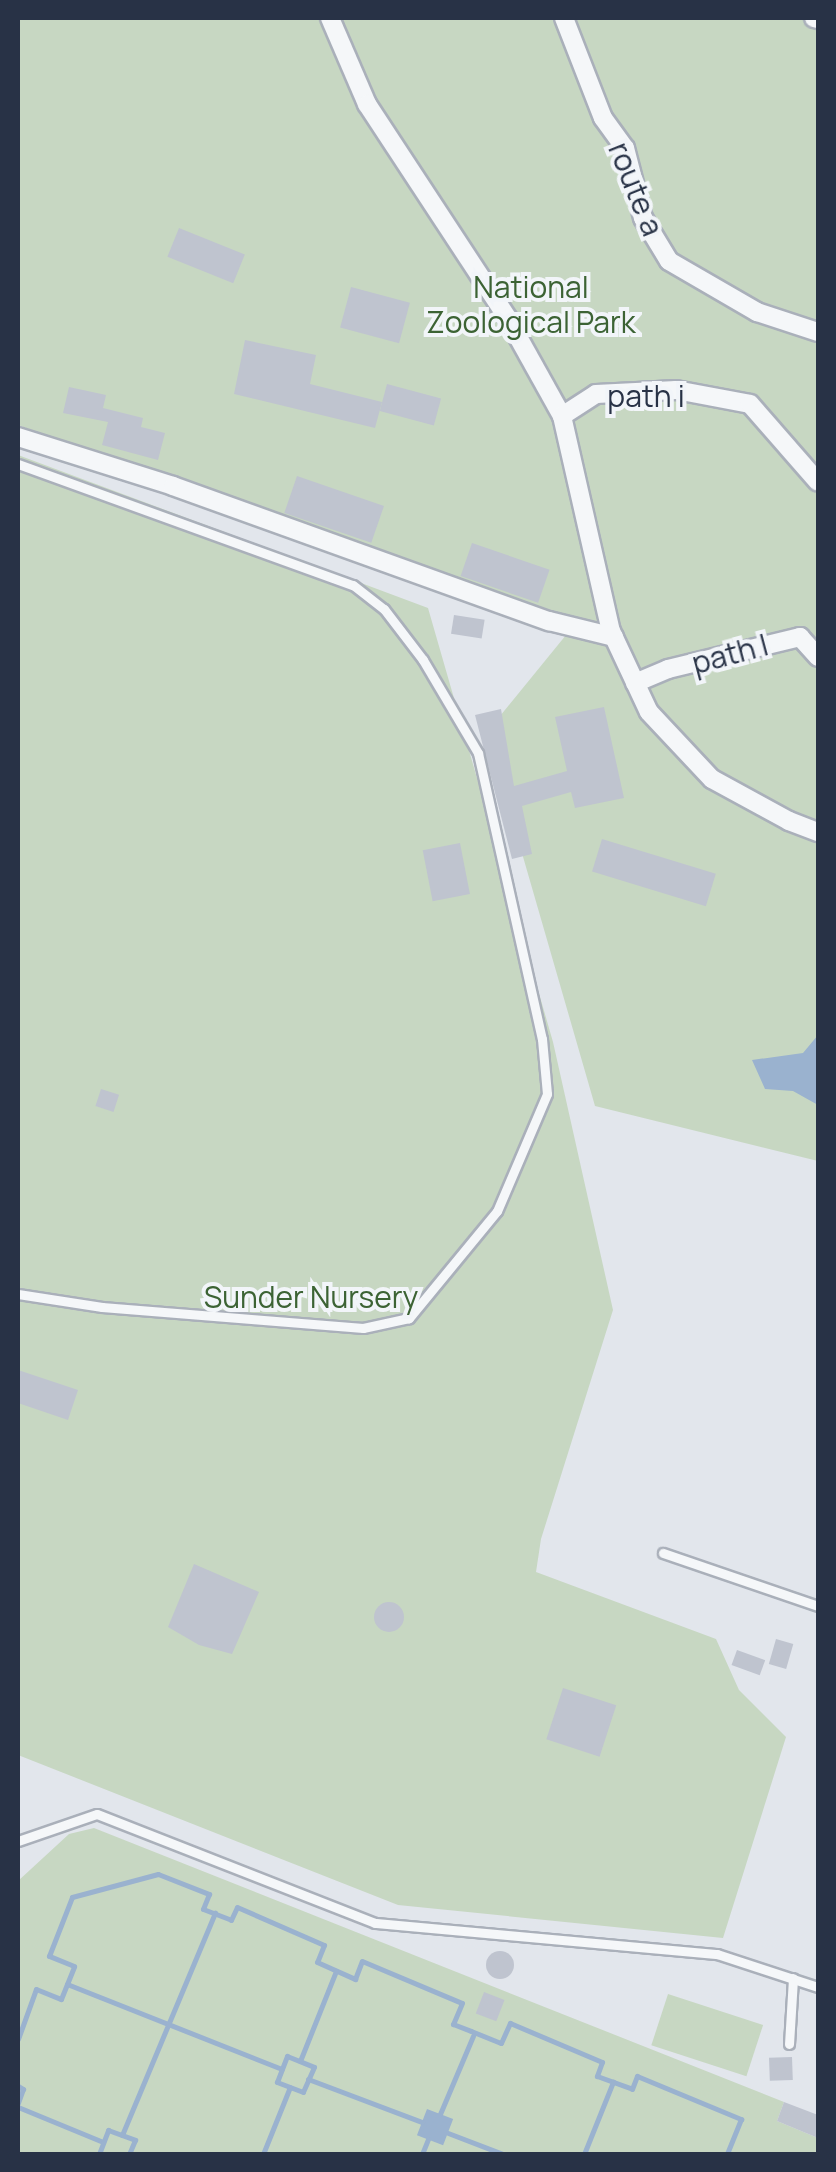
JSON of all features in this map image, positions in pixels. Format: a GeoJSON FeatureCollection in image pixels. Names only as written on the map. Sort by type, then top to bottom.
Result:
{"type":"FeatureCollection","features":[{"type":"Feature","properties":{"kind":"street"},"geometry":{"type":"LineString","coordinates":[[330,18],[367,104],[508,318],[562,416],[614,636],[648,712],[712,779],[789,821],[818,832]]}},
{"type":"Feature","properties":{"kind":"street","name":"route a"},"geometry":{"type":"LineString","coordinates":[[564,18],[603,118],[626,148],[643,218],[669,261],[756,312],[818,332]]}},
{"type":"Feature","properties":{"kind":"street","name":"path i"},"geometry":{"type":"LineString","coordinates":[[562,416],[596,394],[676,390],[750,404],[818,482]]}},
{"type":"Feature","properties":{"kind":"street"},"geometry":{"type":"LineString","coordinates":[[18,437],[173,486],[548,621],[614,636]]}},
{"type":"Feature","properties":{"kind":"street","name":"path l"},"geometry":{"type":"LineString","coordinates":[[634,682],[668,669],[800,637],[818,656]]}},
{"type":"Feature","properties":{"kind":"lane"},"geometry":{"type":"LineString","coordinates":[[18,464],[353,585],[384,609],[423,660],[478,753],[542,1039],[547,1094],[498,1211],[409,1318],[363,1328],[102,1307],[18,1294]]}},
{"type":"Feature","properties":{"kind":"lane"},"geometry":{"type":"LineString","coordinates":[[663,1553],[818,1606]]}},
{"type":"Feature","properties":{"kind":"lane"},"geometry":{"type":"LineString","coordinates":[[18,1840],[97,1814],[375,1923],[717,1954],[818,1986]]}},
{"type":"Feature","properties":{"kind":"lane"},"geometry":{"type":"LineString","coordinates":[[789,2044],[793,1978]]}},
{"type":"Feature","properties":{"kind":"green space","name":"National Zoological Park"},"geometry":{"type":"Polygon","coordinates":[[[18,18],[818,18],[818,1161],[595,1106],[487,732],[575,624],[18,425],[18,18]]]}},
{"type":"Feature","properties":{"kind":"green space","name":"Sunder Nursery"},"geometry":{"type":"Polygon","coordinates":[[[18,455],[428,608],[553,1042],[613,1310],[541,1539],[536,1572],[716,1639],[739,1690],[786,1737],[723,1938],[398,1905],[18,1755],[18,455]]]}},
{"type":"Feature","properties":{"kind":"green space"},"geometry":{"type":"Polygon","coordinates":[[[94,1828],[784,2102],[777,2121],[818,2138],[818,2154],[18,2154],[18,1881],[69,1834],[94,1828]]]}},
{"type":"Feature","properties":{"kind":"green space"},"geometry":{"type":"Polygon","coordinates":[[[668,1994],[763,2025],[746,2076],[651,2045],[668,1994]]]}},
{"type":"Feature","properties":{"kind":"water"},"geometry":{"type":"Polygon","coordinates":[[[818,1035],[818,1105],[793,1091],[765,1089],[752,1060],[803,1053],[818,1035]]]}},
{"type":"Feature","properties":{"kind":"water"},"geometry":{"type":"Polygon","coordinates":[[[427,2109],[453,2119],[443,2145],[417,2135],[427,2109]]]}},
{"type":"Feature","properties":{"kind":"building"},"geometry":{"type":"Polygon","coordinates":[[[179,228],[245,255],[233,283],[167,257],[179,228]]]}},
{"type":"Feature","properties":{"kind":"building"},"geometry":{"type":"Polygon","coordinates":[[[351,287],[410,303],[399,343],[340,328],[351,287]]]}},
{"type":"Feature","properties":{"kind":"building"},"geometry":{"type":"Polygon","coordinates":[[[245,340],[316,355],[310,384],[382,402],[375,428],[234,394],[245,340]]]}},
{"type":"Feature","properties":{"kind":"building"},"geometry":{"type":"Polygon","coordinates":[[[387,384],[441,398],[434,426],[380,411],[387,384]]]}},
{"type":"Feature","properties":{"kind":"building"},"geometry":{"type":"Polygon","coordinates":[[[69,387],[106,395],[103,408],[143,418],[141,427],[165,433],[158,460],[102,445],[108,422],[63,413],[69,387]]]}},
{"type":"Feature","properties":{"kind":"building"},"geometry":{"type":"Polygon","coordinates":[[[297,476],[384,506],[371,543],[284,513],[297,476]]]}},
{"type":"Feature","properties":{"kind":"building"},"geometry":{"type":"Polygon","coordinates":[[[472,543],[550,570],[538,603],[461,576],[472,543]]]}},
{"type":"Feature","properties":{"kind":"building"},"geometry":{"type":"Polygon","coordinates":[[[454,615],[485,620],[482,639],[451,634],[454,615]]]}},
{"type":"Feature","properties":{"kind":"building"},"geometry":{"type":"Polygon","coordinates":[[[604,707],[624,798],[575,808],[571,792],[522,806],[532,854],[512,859],[475,715],[501,709],[514,786],[567,771],[555,717],[604,707]]]}},
{"type":"Feature","properties":{"kind":"building"},"geometry":{"type":"Polygon","coordinates":[[[602,839],[716,874],[706,906],[592,872],[602,839]]]}},
{"type":"Feature","properties":{"kind":"building"},"geometry":{"type":"Polygon","coordinates":[[[460,843],[470,894],[433,901],[423,850],[460,843]]]}},
{"type":"Feature","properties":{"kind":"building"},"geometry":{"type":"Polygon","coordinates":[[[101,1089],[119,1095],[114,1112],[95,1106],[101,1089]]]}},
{"type":"Feature","properties":{"kind":"building"},"geometry":{"type":"Polygon","coordinates":[[[18,1370],[78,1390],[68,1420],[18,1403],[18,1370]]]}},
{"type":"Feature","properties":{"kind":"building"},"geometry":{"type":"Polygon","coordinates":[[[194,1564],[259,1592],[232,1654],[199,1645],[168,1627],[194,1564]]]}},
{"type":"Feature","properties":{"kind":"building"},"geometry":{"type":"Polygon","coordinates":[[[389,1602],[399,1607],[404,1617],[399,1627],[389,1632],[379,1627],[374,1617],[379,1607],[389,1602]]]}},
{"type":"Feature","properties":{"kind":"building"},"geometry":{"type":"Polygon","coordinates":[[[776,1639],[793,1644],[786,1669],[769,1664],[776,1639]]]}},
{"type":"Feature","properties":{"kind":"building"},"geometry":{"type":"Polygon","coordinates":[[[737,1650],[765,1660],[760,1675],[732,1665],[737,1650]]]}},
{"type":"Feature","properties":{"kind":"building"},"geometry":{"type":"Polygon","coordinates":[[[563,1688],[616,1705],[600,1757],[546,1739],[563,1688]]]}},
{"type":"Feature","properties":{"kind":"building"},"geometry":{"type":"Polygon","coordinates":[[[500,1951],[510,1955],[514,1965],[510,1975],[500,1979],[490,1975],[486,1965],[490,1955],[500,1951]]]}},
{"type":"Feature","properties":{"kind":"building"},"geometry":{"type":"Polygon","coordinates":[[[484,1992],[505,2000],[496,2021],[476,2013],[484,1992]]]}},
{"type":"Feature","properties":{"kind":"building"},"geometry":{"type":"Polygon","coordinates":[[[792,2057],[793,2080],[770,2081],[769,2058],[792,2057]]]}},
{"type":"Feature","properties":{"kind":"building"},"geometry":{"type":"Polygon","coordinates":[[[784,2102],[818,2115],[818,2138],[777,2121],[784,2102]]]}},
{"type":"Feature","properties":{"kind":"waterway"},"geometry":{"type":"LineString","coordinates":[[18,2039],[36,1989],[61,1999],[74,1966],[49,1956],[72,1897],[158,1874],[209,1894],[203,1909],[231,1920],[237,1907],[324,1945],[317,1962],[355,1979],[362,1961],[462,2003],[453,2024],[501,2043],[510,2023],[602,2062],[597,2076],[632,2089],[637,2076],[741,2119],[727,2154]]}},
{"type":"Feature","properties":{"kind":"waterway"},"geometry":{"type":"LineString","coordinates":[[122,2135],[215,1913]]}},
{"type":"Feature","properties":{"kind":"waterway"},"geometry":{"type":"LineString","coordinates":[[300,2061],[336,1971]]}},
{"type":"Feature","properties":{"kind":"waterway"},"geometry":{"type":"LineString","coordinates":[[67,1984],[282,2069]]}},
{"type":"Feature","properties":{"kind":"waterway"},"geometry":{"type":"LineString","coordinates":[[440,2114],[473,2036]]}},
{"type":"Feature","properties":{"kind":"waterway"},"geometry":{"type":"LineString","coordinates":[[287,2056],[314,2067],[303,2092],[277,2082],[287,2056]]}},
{"type":"Feature","properties":{"kind":"waterway"},"geometry":{"type":"LineString","coordinates":[[308,2079],[422,2122]]}},
{"type":"Feature","properties":{"kind":"waterway"},"geometry":{"type":"LineString","coordinates":[[584,2154],[613,2082]]}},
{"type":"Feature","properties":{"kind":"waterway"},"geometry":{"type":"LineString","coordinates":[[18,2086],[23,2089],[18,2103]]}},
{"type":"Feature","properties":{"kind":"waterway"},"geometry":{"type":"LineString","coordinates":[[263,2154],[290,2087]]}},
{"type":"Feature","properties":{"kind":"waterway"},"geometry":{"type":"LineString","coordinates":[[18,2107],[103,2142]]}},
{"type":"Feature","properties":{"kind":"waterway"},"geometry":{"type":"LineString","coordinates":[[99,2154],[108,2130],[135,2140],[129,2154]]}},
{"type":"Feature","properties":{"kind":"waterway"},"geometry":{"type":"LineString","coordinates":[[448,2133],[503,2154]]}},
{"type":"Feature","properties":{"kind":"waterway"},"geometry":{"type":"LineString","coordinates":[[422,2154],[428,2139]]}}]}
